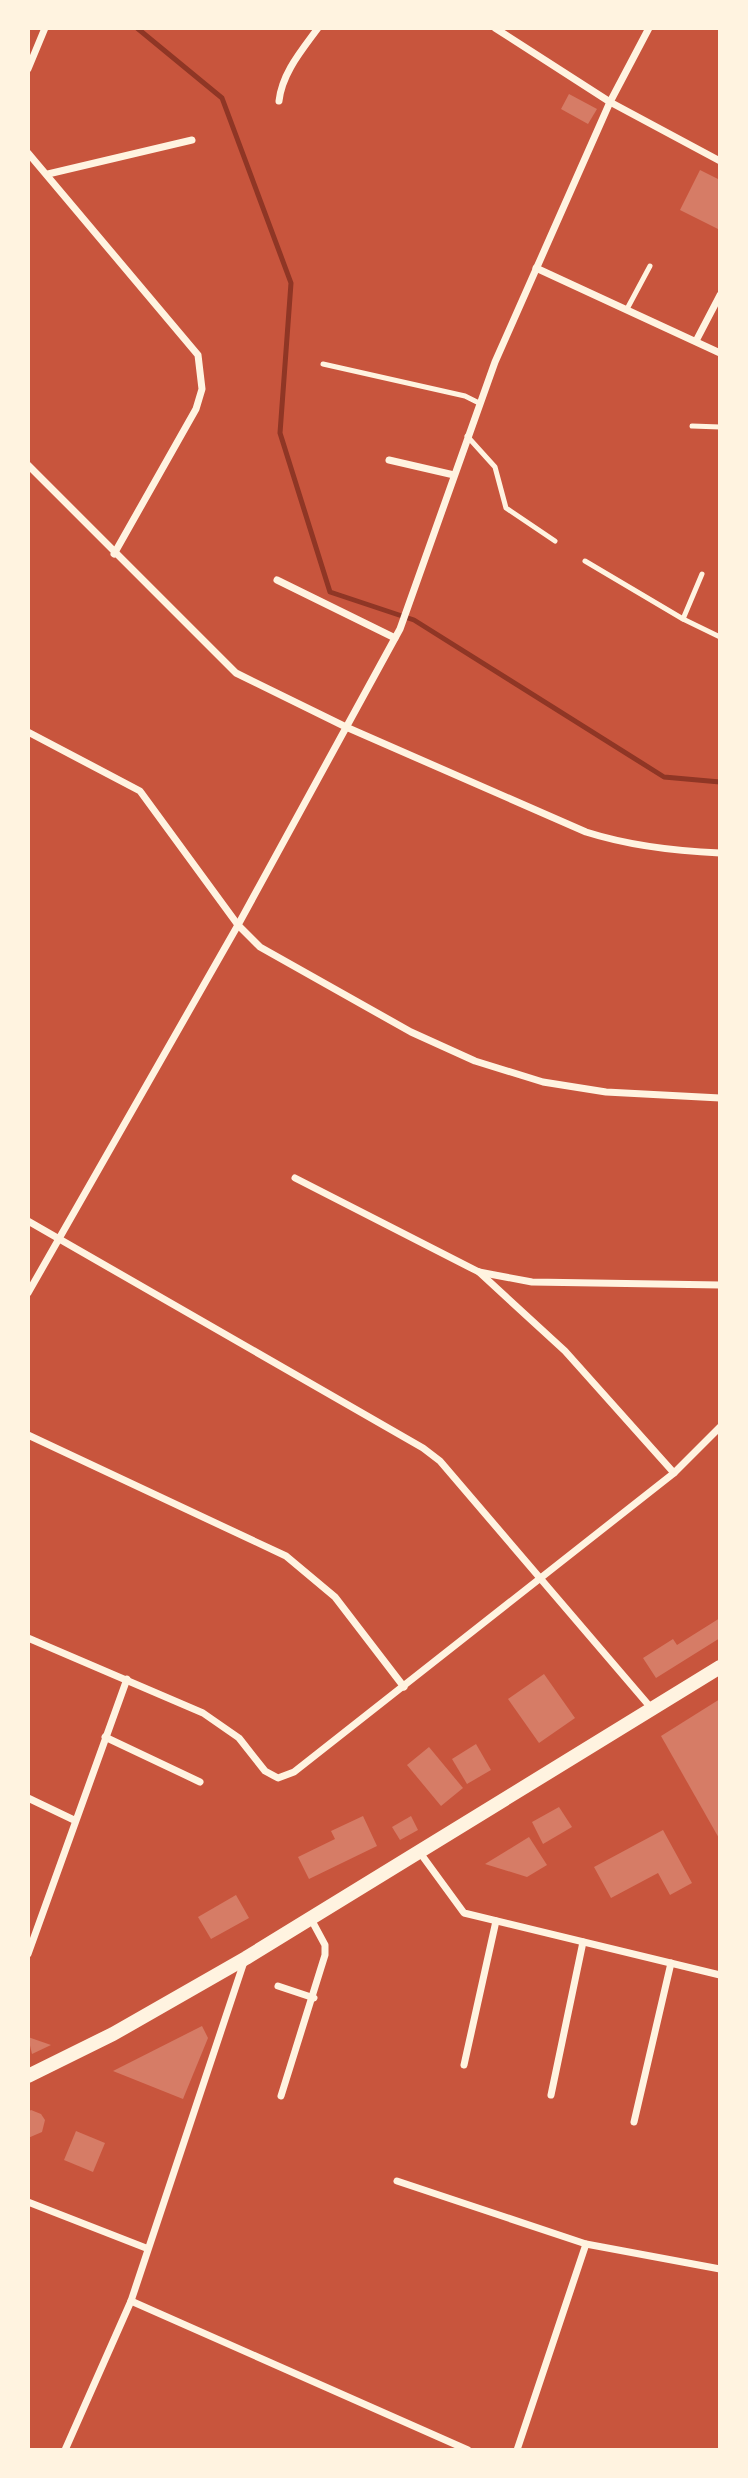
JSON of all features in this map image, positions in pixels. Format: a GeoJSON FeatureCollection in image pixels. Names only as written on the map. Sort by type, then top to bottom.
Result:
{"type":"FeatureCollection","features":[{"type":"Feature","properties":{"kind":"main road"},"geometry":{"type":"LineString","coordinates":[[28,2076],[113,2034],[246,1958],[720,1667]]}},
{"type":"Feature","properties":{"kind":"street"},"geometry":{"type":"LineString","coordinates":[[28,68],[45,28]]}},
{"type":"Feature","properties":{"kind":"street"},"geometry":{"type":"LineString","coordinates":[[279,101],[280,89],[290,69],[318,28]]}},
{"type":"Feature","properties":{"kind":"street"},"geometry":{"type":"LineString","coordinates":[[495,28],[610,102],[720,161]]}},
{"type":"Feature","properties":{"kind":"street"},"geometry":{"type":"LineString","coordinates":[[28,1293],[238,925],[400,629],[479,403],[610,102],[649,28]]}},
{"type":"Feature","properties":{"kind":"street"},"geometry":{"type":"LineString","coordinates":[[48,174],[192,140]]}},
{"type":"Feature","properties":{"kind":"street"},"geometry":{"type":"LineString","coordinates":[[28,153],[198,355],[202,389],[196,409],[114,554]]}},
{"type":"Feature","properties":{"kind":"street"},"geometry":{"type":"LineString","coordinates":[[536,268],[720,353]]}},
{"type":"Feature","properties":{"kind":"street"},"geometry":{"type":"LineString","coordinates":[[696,341],[720,295]]}},
{"type":"Feature","properties":{"kind":"street"},"geometry":{"type":"LineString","coordinates":[[389,460],[454,475]]}},
{"type":"Feature","properties":{"kind":"street"},"geometry":{"type":"LineString","coordinates":[[28,465],[114,554],[236,673],[346,727],[586,832],[611,840],[672,851],[720,853]]}},
{"type":"Feature","properties":{"kind":"street"},"geometry":{"type":"LineString","coordinates":[[277,580],[395,638]]}},
{"type":"Feature","properties":{"kind":"street"},"geometry":{"type":"LineString","coordinates":[[28,732],[139,791],[238,925],[260,947],[411,1032],[475,1061],[543,1082],[606,1092],[720,1098]]}},
{"type":"Feature","properties":{"kind":"street"},"geometry":{"type":"LineString","coordinates":[[295,1178],[479,1272],[532,1282],[720,1285]]}},
{"type":"Feature","properties":{"kind":"street"},"geometry":{"type":"LineString","coordinates":[[28,1222],[423,1448],[440,1461],[652,1709]]}},
{"type":"Feature","properties":{"kind":"street"},"geometry":{"type":"LineString","coordinates":[[479,1272],[565,1351],[674,1473]]}},
{"type":"Feature","properties":{"kind":"street"},"geometry":{"type":"LineString","coordinates":[[28,1638],[203,1713],[239,1738],[265,1771],[278,1778],[294,1772],[674,1473],[720,1427]]}},
{"type":"Feature","properties":{"kind":"street"},"geometry":{"type":"LineString","coordinates":[[28,1435],[286,1556],[335,1597],[404,1687]]}},
{"type":"Feature","properties":{"kind":"street"},"geometry":{"type":"LineString","coordinates":[[28,1954],[31,1936],[127,1679]]}},
{"type":"Feature","properties":{"kind":"street"},"geometry":{"type":"LineString","coordinates":[[106,1737],[200,1782]]}},
{"type":"Feature","properties":{"kind":"street"},"geometry":{"type":"LineString","coordinates":[[28,1798],[74,1820]]}},
{"type":"Feature","properties":{"kind":"street"},"geometry":{"type":"LineString","coordinates":[[418,1850],[464,1913],[720,1975]]}},
{"type":"Feature","properties":{"kind":"street"},"geometry":{"type":"LineString","coordinates":[[281,2096],[314,1998],[325,1945],[311,1919]]}},
{"type":"Feature","properties":{"kind":"street"},"geometry":{"type":"LineString","coordinates":[[464,2065],[496,1921]]}},
{"type":"Feature","properties":{"kind":"street"},"geometry":{"type":"LineString","coordinates":[[551,2095],[583,1942]]}},
{"type":"Feature","properties":{"kind":"street"},"geometry":{"type":"LineString","coordinates":[[65,2450],[131,2301],[146,2248],[246,1958]]}},
{"type":"Feature","properties":{"kind":"street"},"geometry":{"type":"LineString","coordinates":[[635,2122],[671,1964]]}},
{"type":"Feature","properties":{"kind":"street"},"geometry":{"type":"LineString","coordinates":[[278,1986],[314,1998]]}},
{"type":"Feature","properties":{"kind":"street"},"geometry":{"type":"LineString","coordinates":[[397,2181],[586,2244],[720,2269]]}},
{"type":"Feature","properties":{"kind":"street"},"geometry":{"type":"LineString","coordinates":[[28,2202],[146,2248]]}},
{"type":"Feature","properties":{"kind":"street"},"geometry":{"type":"LineString","coordinates":[[517,2450],[586,2244]]}},
{"type":"Feature","properties":{"kind":"street"},"geometry":{"type":"LineString","coordinates":[[131,2301],[468,2450]]}},
{"type":"Feature","properties":{"kind":"lane"},"geometry":{"type":"LineString","coordinates":[[626,309],[650,266]]}},
{"type":"Feature","properties":{"kind":"lane"},"geometry":{"type":"LineString","coordinates":[[323,363],[465,396],[479,403]]}},
{"type":"Feature","properties":{"kind":"lane"},"geometry":{"type":"LineString","coordinates":[[692,426],[720,427]]}},
{"type":"Feature","properties":{"kind":"lane"},"geometry":{"type":"LineString","coordinates":[[467,436],[495,467],[506,508],[555,541]]}},
{"type":"Feature","properties":{"kind":"lane"},"geometry":{"type":"LineString","coordinates":[[585,561],[683,619],[720,637]]}},
{"type":"Feature","properties":{"kind":"lane"},"geometry":{"type":"LineString","coordinates":[[683,619],[702,574]]}},
{"type":"Feature","properties":{"kind":"building"},"geometry":{"type":"Polygon","coordinates":[[[569,94],[597,109],[588,124],[561,109],[569,94]]]}},
{"type":"Feature","properties":{"kind":"building"},"geometry":{"type":"Polygon","coordinates":[[[700,170],[720,180],[720,230],[680,210],[700,170]]]}},
{"type":"Feature","properties":{"kind":"building"},"geometry":{"type":"Polygon","coordinates":[[[720,1618],[720,1638],[656,1678],[643,1658],[673,1639],[677,1645],[720,1618]]]}},
{"type":"Feature","properties":{"kind":"building"},"geometry":{"type":"Polygon","coordinates":[[[544,1674],[575,1718],[539,1743],[508,1699],[544,1674]]]}},
{"type":"Feature","properties":{"kind":"building"},"geometry":{"type":"Polygon","coordinates":[[[720,1699],[720,1840],[661,1736],[720,1699]]]}},
{"type":"Feature","properties":{"kind":"building"},"geometry":{"type":"Polygon","coordinates":[[[476,1744],[491,1770],[467,1784],[452,1759],[476,1744]]]}},
{"type":"Feature","properties":{"kind":"building"},"geometry":{"type":"Polygon","coordinates":[[[429,1747],[463,1788],[441,1806],[407,1765],[429,1747]]]}},
{"type":"Feature","properties":{"kind":"building"},"geometry":{"type":"Polygon","coordinates":[[[559,1807],[572,1827],[543,1844],[532,1822],[559,1807]]]}},
{"type":"Feature","properties":{"kind":"building"},"geometry":{"type":"Polygon","coordinates":[[[363,1816],[377,1846],[309,1879],[298,1857],[335,1839],[331,1831],[363,1816]]]}},
{"type":"Feature","properties":{"kind":"building"},"geometry":{"type":"Polygon","coordinates":[[[411,1816],[418,1830],[400,1840],[392,1827],[411,1816]]]}},
{"type":"Feature","properties":{"kind":"building"},"geometry":{"type":"Polygon","coordinates":[[[663,1830],[692,1883],[670,1895],[658,1873],[611,1898],[594,1867],[663,1830]]]}},
{"type":"Feature","properties":{"kind":"building"},"geometry":{"type":"Polygon","coordinates":[[[529,1837],[547,1865],[527,1877],[485,1864],[529,1837]]]}},
{"type":"Feature","properties":{"kind":"building"},"geometry":{"type":"Polygon","coordinates":[[[236,1895],[249,1918],[211,1939],[198,1917],[236,1895]]]}},
{"type":"Feature","properties":{"kind":"building"},"geometry":{"type":"Polygon","coordinates":[[[202,2026],[208,2038],[183,2099],[113,2071],[202,2026]]]}},
{"type":"Feature","properties":{"kind":"building"},"geometry":{"type":"Polygon","coordinates":[[[28,2037],[51,2045],[32,2054],[28,2037]]]}},
{"type":"Feature","properties":{"kind":"building"},"geometry":{"type":"Polygon","coordinates":[[[31,2110],[41,2114],[45,2120],[42,2132],[28,2138],[28,2112],[31,2110]]]}},
{"type":"Feature","properties":{"kind":"building"},"geometry":{"type":"Polygon","coordinates":[[[76,2131],[105,2143],[93,2172],[64,2160],[76,2131]]]}},
{"type":"Feature","properties":{"kind":"waterway"},"geometry":{"type":"LineString","coordinates":[[137,28],[222,98],[291,283],[280,433],[330,592],[414,620],[664,777],[720,782]]}}]}
